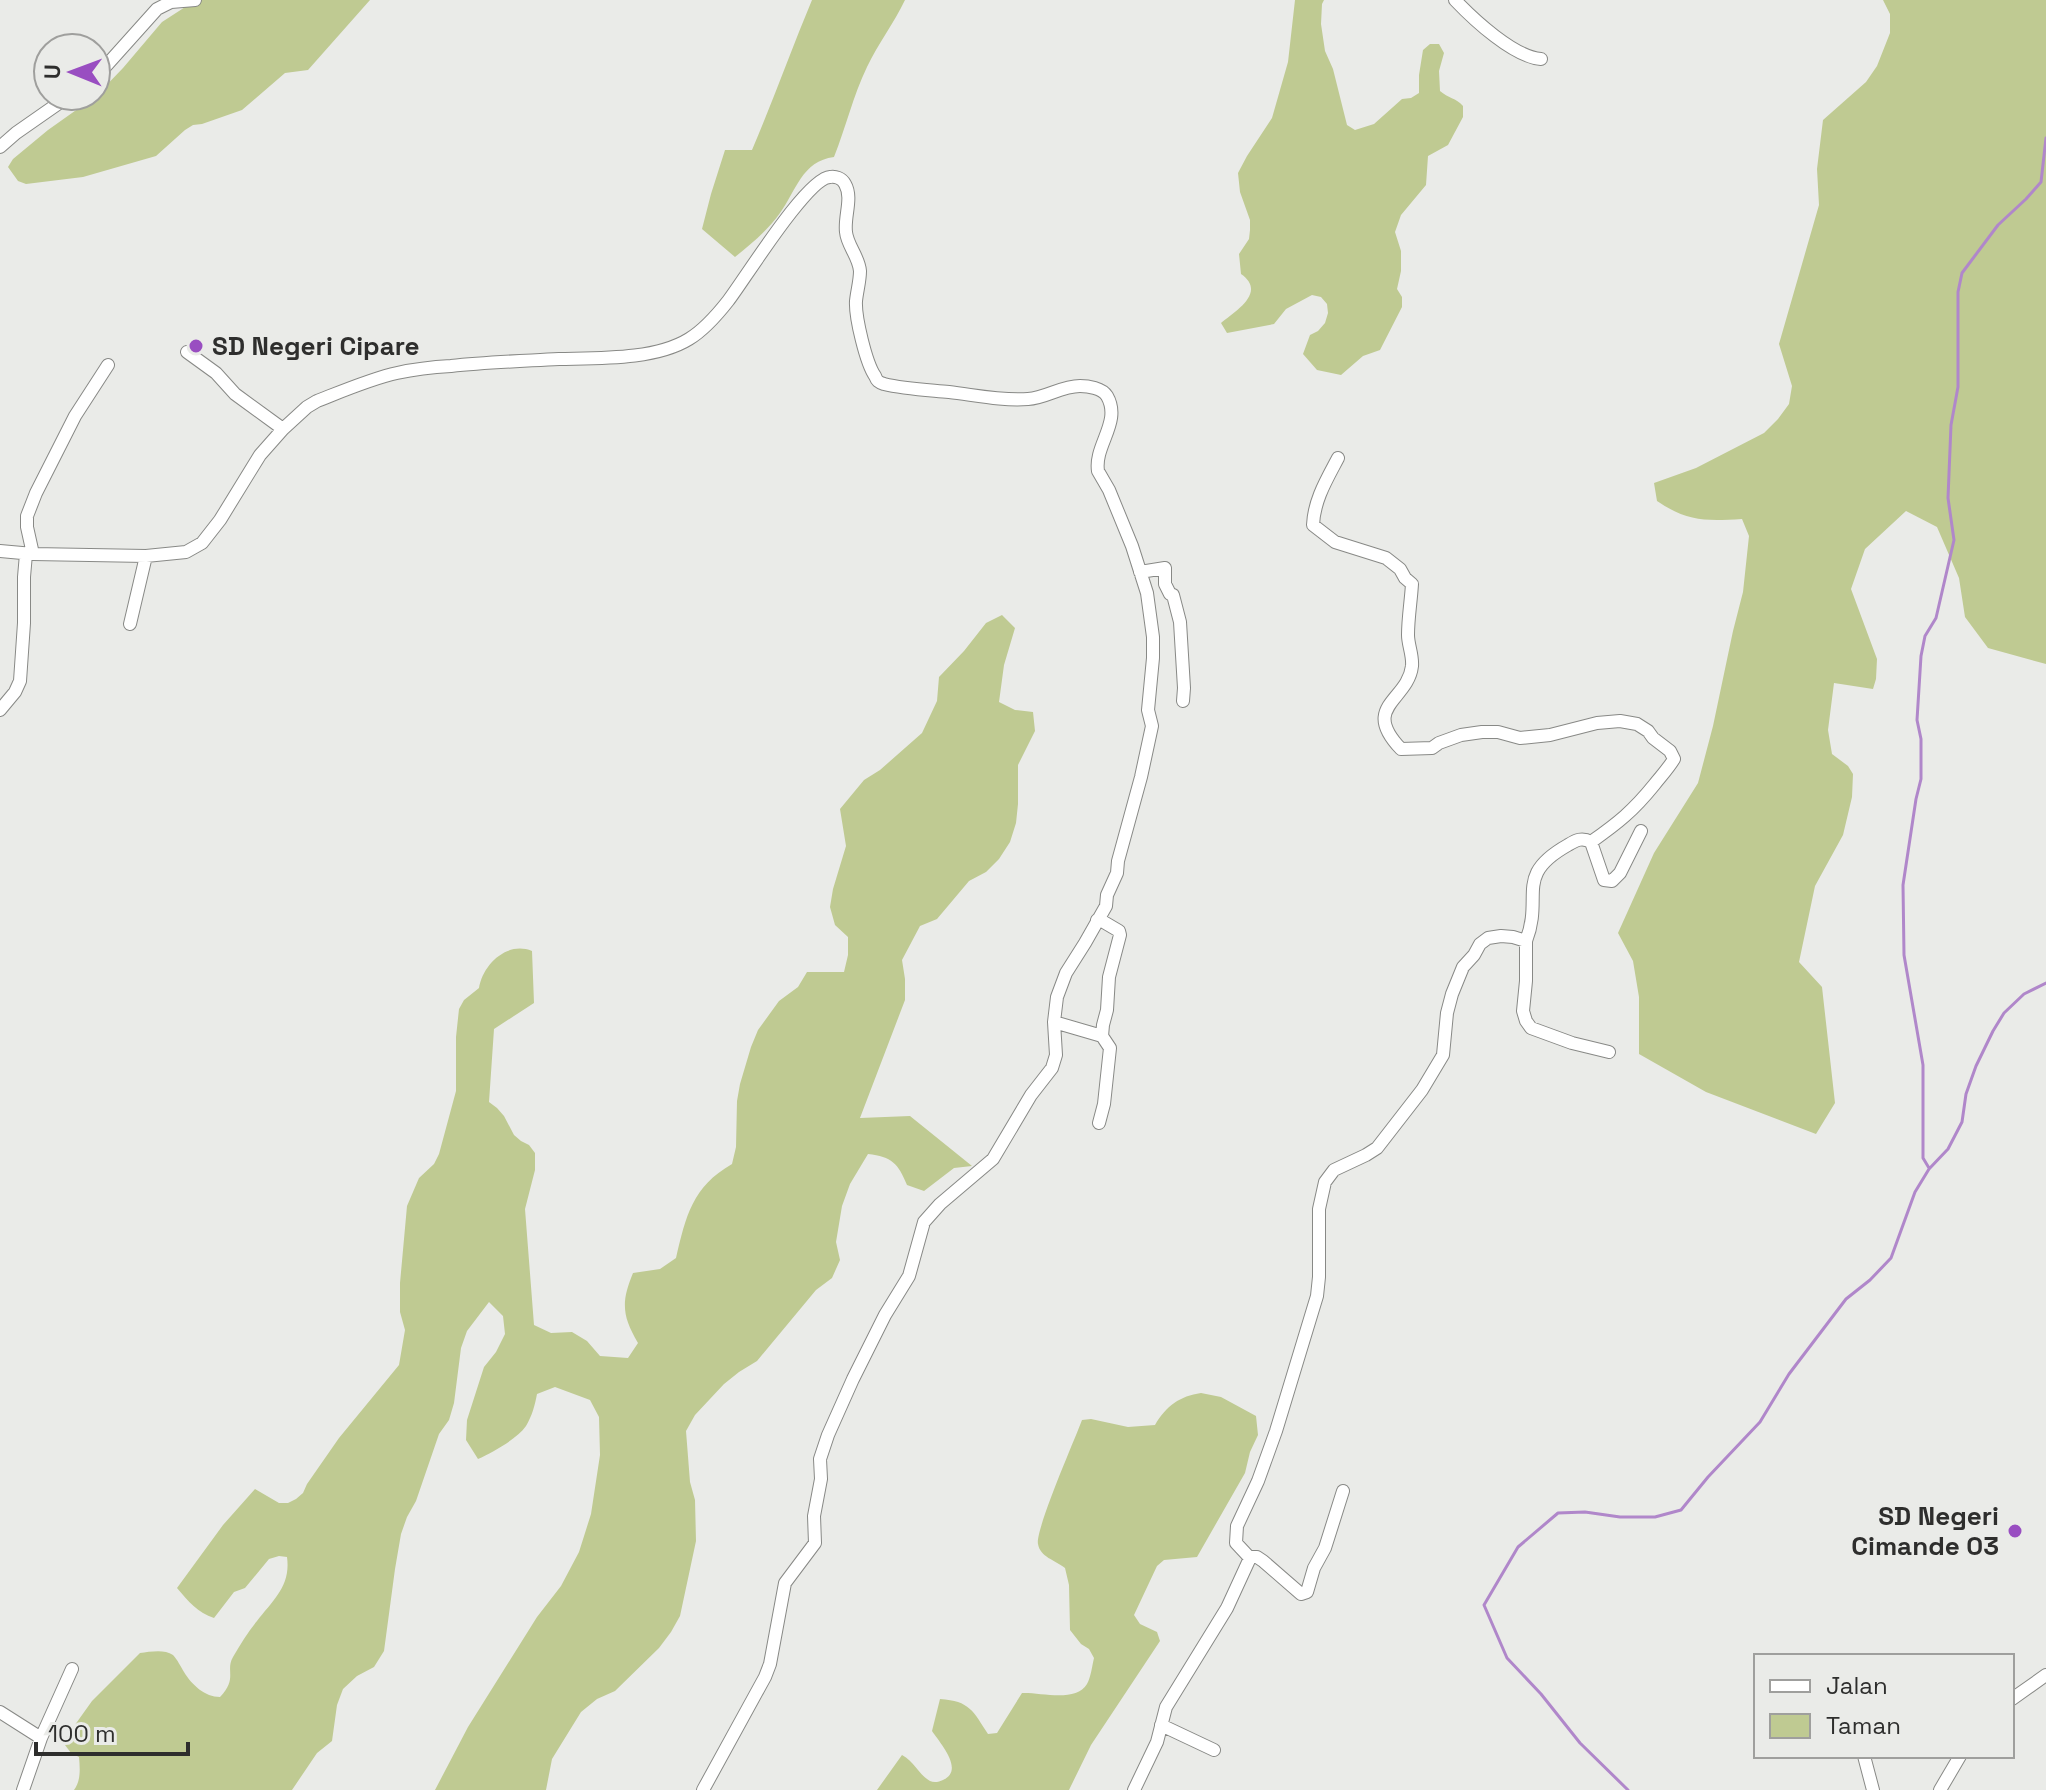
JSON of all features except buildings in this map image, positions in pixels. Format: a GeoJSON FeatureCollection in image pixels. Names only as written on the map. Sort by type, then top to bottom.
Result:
{"type":"FeatureCollection","features":[{"type":"Feature","properties":{"kind":"street"},"geometry":{"type":"LineString","coordinates":[[112,59],[157,9],[171,2],[195,0]]}},
{"type":"Feature","properties":{"kind":"street"},"geometry":{"type":"LineString","coordinates":[[1455,0],[1480,24],[1518,51],[1541,59]]}},
{"type":"Feature","properties":{"kind":"street"},"geometry":{"type":"LineString","coordinates":[[0,147],[46,112]]}},
{"type":"Feature","properties":{"kind":"street"},"geometry":{"type":"LineString","coordinates":[[0,551],[146,556],[186,552],[202,543],[260,455],[311,404],[394,373],[450,366],[655,353],[688,340],[708,324],[728,301],[808,192],[825,177],[834,176],[845,184],[849,199],[846,234],[860,271],[856,314],[866,361],[877,380],[884,384],[926,390],[1013,399],[1042,397],[1072,386],[1105,392],[1111,412],[1109,428],[1099,452],[1098,471],[1124,524],[1147,593],[1153,637],[1148,710],[1152,726],[1117,873],[1107,895],[1106,906],[1061,983],[1054,1022],[1056,1055],[1052,1068],[1031,1095],[993,1159],[940,1204],[924,1222],[909,1276],[885,1315],[853,1379],[820,1459],[821,1479],[814,1516],[815,1543],[785,1583],[765,1677],[703,1790]]}},
{"type":"Feature","properties":{"kind":"street"},"geometry":{"type":"LineString","coordinates":[[187,352],[216,373],[235,394],[283,429]]}},
{"type":"Feature","properties":{"kind":"street"},"geometry":{"type":"LineString","coordinates":[[0,710],[20,681],[29,554],[27,516],[75,416],[108,365]]}},
{"type":"Feature","properties":{"kind":"street"},"geometry":{"type":"LineString","coordinates":[[1338,458],[1325,480],[1313,525],[1335,542],[1386,558],[1412,584],[1408,632],[1411,672],[1408,681],[1389,703],[1386,718],[1390,738],[1401,749],[1432,748],[1461,735],[1482,732],[1498,732],[1520,738],[1620,721],[1637,724],[1670,751],[1674,759],[1644,799],[1615,826],[1591,842]]}},
{"type":"Feature","properties":{"kind":"street"},"geometry":{"type":"LineString","coordinates":[[130,624],[146,556]]}},
{"type":"Feature","properties":{"kind":"street"},"geometry":{"type":"LineString","coordinates":[[1140,572],[1165,568],[1165,584],[1173,595],[1180,622],[1183,701]]}},
{"type":"Feature","properties":{"kind":"street"},"geometry":{"type":"LineString","coordinates":[[1609,1052],[1531,1028],[1523,1011],[1526,941],[1534,914],[1532,892],[1536,872],[1553,855],[1576,840],[1591,842],[1604,880],[1612,881],[1620,873],[1641,831]]}},
{"type":"Feature","properties":{"kind":"street"},"geometry":{"type":"LineString","coordinates":[[1097,920],[1119,931],[1120,935],[1108,982],[1103,1025],[1102,1036],[1110,1048],[1099,1123]]}},
{"type":"Feature","properties":{"kind":"street"},"geometry":{"type":"LineString","coordinates":[[1343,1491],[1307,1592],[1301,1594],[1263,1561],[1250,1557],[1236,1543],[1237,1526],[1276,1431],[1317,1296],[1319,1209],[1325,1182],[1334,1170],[1377,1148],[1422,1090],[1443,1055],[1452,994],[1463,967],[1480,944],[1488,938],[1501,936],[1526,941]]}},
{"type":"Feature","properties":{"kind":"street"},"geometry":{"type":"LineString","coordinates":[[1054,1022],[1102,1036]]}},
{"type":"Feature","properties":{"kind":"street"},"geometry":{"type":"LineString","coordinates":[[1134,1790],[1157,1742],[1170,1698],[1227,1608],[1250,1557]]}},
{"type":"Feature","properties":{"kind":"street"},"geometry":{"type":"LineString","coordinates":[[23,1790],[41,1738],[72,1669]]}},
{"type":"Feature","properties":{"kind":"street"},"geometry":{"type":"LineString","coordinates":[[2014,1698],[2046,1675]]}},
{"type":"Feature","properties":{"kind":"street"},"geometry":{"type":"LineString","coordinates":[[0,1712],[41,1738]]}},
{"type":"Feature","properties":{"kind":"street"},"geometry":{"type":"LineString","coordinates":[[1161,1725],[1214,1750]]}},
{"type":"Feature","properties":{"kind":"street"},"geometry":{"type":"LineString","coordinates":[[1865,1758],[1873,1790]]}},
{"type":"Feature","properties":{"kind":"street"},"geometry":{"type":"LineString","coordinates":[[1940,1790],[1959,1758]]}},
{"type":"Feature","properties":{"kind":"green space"},"geometry":{"type":"Polygon","coordinates":[[[196,0],[370,0],[308,70],[285,73],[242,110],[193,125],[156,156],[83,177],[26,184],[18,181],[8,167],[13,159],[48,130],[73,112],[112,112],[112,79],[162,22],[196,0]]]}},
{"type":"Feature","properties":{"kind":"green space"},"geometry":{"type":"Polygon","coordinates":[[[812,0],[905,0],[867,67],[834,157],[814,164],[807,171],[775,219],[735,257],[702,229],[711,194],[725,150],[752,150],[812,0]]]}},
{"type":"Feature","properties":{"kind":"green space"},"geometry":{"type":"Polygon","coordinates":[[[1295,0],[1324,0],[1321,24],[1325,51],[1333,69],[1347,125],[1355,130],[1374,124],[1402,99],[1419,93],[1423,50],[1430,44],[1439,44],[1444,53],[1439,71],[1440,91],[1463,106],[1463,117],[1448,145],[1428,156],[1426,185],[1401,215],[1395,232],[1401,251],[1397,289],[1402,297],[1402,307],[1380,350],[1363,356],[1341,375],[1317,370],[1303,354],[1310,335],[1325,323],[1327,304],[1321,297],[1312,295],[1286,309],[1274,324],[1227,333],[1221,323],[1241,307],[1250,294],[1248,281],[1241,274],[1239,254],[1249,239],[1250,220],[1240,192],[1238,173],[1272,118],[1288,62],[1295,0]]]}},
{"type":"Feature","properties":{"kind":"green space"},"geometry":{"type":"Polygon","coordinates":[[[1883,0],[2046,0],[2046,664],[1988,648],[1965,617],[1959,578],[1937,527],[1906,511],[1865,549],[1851,589],[1877,659],[1876,679],[1873,689],[1834,683],[1828,730],[1832,754],[1853,774],[1852,797],[1843,835],[1815,886],[1799,962],[1822,987],[1835,1103],[1816,1134],[1706,1092],[1639,1054],[1639,997],[1633,961],[1618,933],[1654,853],[1698,783],[1743,592],[1749,536],[1742,519],[1698,519],[1668,508],[1657,501],[1654,483],[1696,468],[1764,433],[1789,404],[1792,386],[1779,344],[1819,205],[1817,169],[1823,120],[1866,82],[1877,66],[1890,33],[1890,14],[1883,0]]]}},
{"type":"Feature","properties":{"kind":"green space"},"geometry":{"type":"Polygon","coordinates":[[[1002,615],[1015,628],[1004,665],[999,702],[1015,710],[1033,712],[1035,731],[1018,765],[1016,823],[1010,842],[999,859],[986,872],[969,881],[937,919],[920,926],[902,960],[905,1000],[860,1118],[910,1116],[972,1166],[954,1168],[924,1191],[907,1185],[897,1166],[889,1159],[868,1154],[850,1184],[842,1206],[836,1242],[840,1260],[832,1278],[816,1290],[757,1361],[724,1384],[695,1415],[686,1431],[690,1482],[695,1500],[696,1541],[680,1616],[659,1648],[615,1691],[597,1699],[581,1712],[552,1759],[546,1790],[435,1790],[468,1727],[537,1617],[561,1586],[579,1552],[591,1514],[600,1455],[599,1417],[590,1400],[555,1387],[537,1394],[532,1414],[522,1431],[478,1459],[466,1440],[467,1420],[484,1367],[505,1334],[503,1316],[489,1302],[467,1331],[461,1348],[449,1420],[439,1434],[401,1534],[384,1651],[374,1667],[357,1676],[343,1689],[337,1705],[332,1741],[317,1753],[292,1790],[74,1790],[79,1779],[79,1757],[65,1745],[67,1736],[92,1701],[140,1653],[169,1653],[199,1689],[220,1697],[230,1680],[233,1657],[283,1584],[288,1567],[287,1557],[269,1559],[245,1588],[234,1592],[214,1618],[198,1610],[177,1588],[223,1525],[255,1489],[279,1503],[288,1503],[303,1493],[339,1438],[399,1365],[405,1330],[400,1312],[400,1283],[407,1206],[419,1178],[434,1164],[439,1154],[456,1091],[459,1009],[464,1000],[479,988],[491,963],[514,949],[532,951],[534,1003],[494,1029],[489,1102],[504,1116],[514,1135],[535,1153],[535,1170],[525,1209],[534,1325],[551,1333],[572,1332],[587,1341],[600,1356],[628,1358],[638,1343],[625,1309],[626,1292],[633,1273],[660,1269],[676,1258],[683,1229],[699,1193],[732,1164],[740,1084],[758,1030],[779,1001],[798,987],[807,972],[844,972],[848,937],[835,925],[830,907],[846,846],[840,809],[864,780],[922,733],[937,701],[939,677],[986,623],[1002,615]]]}},
{"type":"Feature","properties":{"kind":"green space"},"geometry":{"type":"Polygon","coordinates":[[[1201,1393],[1221,1397],[1256,1416],[1258,1435],[1245,1473],[1197,1557],[1164,1560],[1157,1566],[1134,1615],[1140,1624],[1157,1632],[1160,1641],[1091,1745],[1069,1790],[877,1790],[902,1755],[930,1781],[940,1781],[949,1776],[952,1770],[949,1756],[932,1731],[940,1699],[958,1702],[970,1709],[988,1734],[997,1733],[1022,1693],[1066,1695],[1082,1690],[1087,1684],[1094,1658],[1070,1630],[1069,1585],[1065,1568],[1045,1555],[1038,1544],[1056,1484],[1082,1420],[1128,1427],[1155,1425],[1174,1403],[1201,1393]]]}},
{"type":"Feature","properties":{"kind":"waterway"},"geometry":{"type":"LineString","coordinates":[[1929,1168],[1923,1158],[1923,1065],[1904,955],[1903,885],[1921,779],[1921,739],[1917,720],[1921,656],[1925,636],[1936,618],[1954,540],[1948,498],[1951,425],[1958,387],[1958,292],[1962,273],[1998,225],[2041,182],[2046,138]]}},
{"type":"Feature","properties":{"kind":"waterway"},"geometry":{"type":"LineString","coordinates":[[1628,1790],[1580,1743],[1507,1658],[1484,1605],[1518,1547],[1558,1513],[1655,1517],[1681,1510],[1760,1422],[1789,1374],[1846,1299],[1891,1258],[1915,1192],[1929,1169],[1948,1149],[1962,1122],[1966,1094],[1993,1031],[2004,1013],[2024,994],[2046,983]]}},
{"type":"Feature","properties":{"kind":"place","name":"SD Negeri Cipare"},"geometry":{"type":"Point","coordinates":[196,346]}},
{"type":"Feature","properties":{"kind":"place","name":"SD Negeri Cimande 03"},"geometry":{"type":"Point","coordinates":[2015,1531]}}]}
